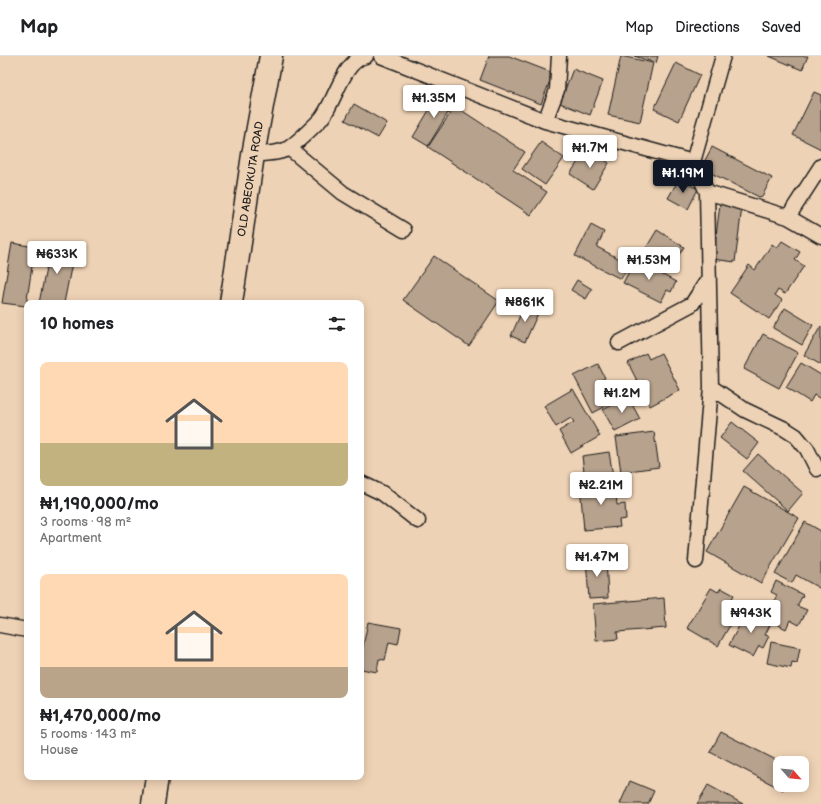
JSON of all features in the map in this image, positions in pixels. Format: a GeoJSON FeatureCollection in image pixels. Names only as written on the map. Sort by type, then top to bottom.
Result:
{"type":"FeatureCollection","features":[{"type":"Feature","properties":{"kind":"highway","name":"OLD ABEOKUTA ROAD"},"geometry":{"type":"LineString","coordinates":[[231,300],[253,155],[271,56]]}},
{"type":"Feature","properties":{"kind":"highway"},"geometry":{"type":"LineString","coordinates":[[154,804],[157,780]]}},
{"type":"Feature","properties":{"kind":"street"},"geometry":{"type":"LineString","coordinates":[[253,155],[275,152],[289,148],[322,118],[347,71],[359,57],[366,56]]}},
{"type":"Feature","properties":{"kind":"street"},"geometry":{"type":"LineString","coordinates":[[381,56],[545,121],[693,162]]}},
{"type":"Feature","properties":{"kind":"street"},"geometry":{"type":"LineString","coordinates":[[545,121],[557,90],[559,56]]}},
{"type":"Feature","properties":{"kind":"street"},"geometry":{"type":"LineString","coordinates":[[696,561],[710,387],[707,192],[693,162],[722,56]]}},
{"type":"Feature","properties":{"kind":"street"},"geometry":{"type":"LineString","coordinates":[[289,148],[343,193],[404,230]]}},
{"type":"Feature","properties":{"kind":"street"},"geometry":{"type":"LineString","coordinates":[[788,217],[821,166]]}},
{"type":"Feature","properties":{"kind":"street"},"geometry":{"type":"LineString","coordinates":[[707,192],[788,217],[821,236]]}},
{"type":"Feature","properties":{"kind":"street"},"geometry":{"type":"LineString","coordinates":[[619,343],[692,304],[708,278]]}},
{"type":"Feature","properties":{"kind":"street"},"geometry":{"type":"LineString","coordinates":[[710,387],[745,410],[785,429],[796,436],[807,449],[817,469]]}},
{"type":"Feature","properties":{"kind":"street"},"geometry":{"type":"LineString","coordinates":[[364,484],[382,493],[418,521]]}},
{"type":"Feature","properties":{"kind":"street"},"geometry":{"type":"LineString","coordinates":[[0,625],[24,629]]}},
{"type":"Feature","properties":{"kind":"building"},"geometry":{"type":"Polygon","coordinates":[[[489,56],[509,56],[553,73],[541,104],[480,80],[489,56]]]}},
{"type":"Feature","properties":{"kind":"building"},"geometry":{"type":"Polygon","coordinates":[[[621,56],[653,63],[640,122],[608,115],[621,56]]]}},
{"type":"Feature","properties":{"kind":"building"},"geometry":{"type":"Polygon","coordinates":[[[634,56],[658,56],[656,63],[634,56]]]}},
{"type":"Feature","properties":{"kind":"building"},"geometry":{"type":"Polygon","coordinates":[[[769,56],[808,56],[802,70],[769,56]]]}},
{"type":"Feature","properties":{"kind":"building"},"geometry":{"type":"Polygon","coordinates":[[[676,63],[700,75],[679,121],[654,109],[676,63]]]}},
{"type":"Feature","properties":{"kind":"building"},"geometry":{"type":"Polygon","coordinates":[[[573,69],[603,81],[590,115],[560,103],[573,69]]]}},
{"type":"Feature","properties":{"kind":"building"},"geometry":{"type":"Polygon","coordinates":[[[440,92],[455,101],[428,146],[413,137],[440,92]]]}},
{"type":"Feature","properties":{"kind":"building"},"geometry":{"type":"Polygon","coordinates":[[[814,92],[821,95],[821,149],[793,135],[814,92]]]}},
{"type":"Feature","properties":{"kind":"building"},"geometry":{"type":"Polygon","coordinates":[[[354,104],[387,123],[378,138],[345,120],[354,104]]]}},
{"type":"Feature","properties":{"kind":"building"},"geometry":{"type":"Polygon","coordinates":[[[455,106],[525,152],[513,170],[547,192],[531,215],[428,147],[455,106]]]}},
{"type":"Feature","properties":{"kind":"building"},"geometry":{"type":"Polygon","coordinates":[[[541,142],[564,158],[545,185],[522,169],[541,142]]]}},
{"type":"Feature","properties":{"kind":"building"},"geometry":{"type":"Polygon","coordinates":[[[712,147],[772,178],[761,198],[701,168],[712,147]]]}},
{"type":"Feature","properties":{"kind":"building"},"geometry":{"type":"Polygon","coordinates":[[[587,148],[609,163],[593,189],[570,174],[587,148]]]}},
{"type":"Feature","properties":{"kind":"building"},"geometry":{"type":"Polygon","coordinates":[[[679,179],[698,189],[688,209],[668,198],[679,179]]]}},
{"type":"Feature","properties":{"kind":"building"},"geometry":{"type":"Polygon","coordinates":[[[720,204],[742,207],[735,262],[713,259],[720,204]]]}},
{"type":"Feature","properties":{"kind":"building"},"geometry":{"type":"Polygon","coordinates":[[[591,225],[604,232],[597,247],[629,264],[621,279],[575,256],[591,225]]]}},
{"type":"Feature","properties":{"kind":"building"},"geometry":{"type":"Polygon","coordinates":[[[657,230],[684,247],[669,270],[643,253],[657,230]]]}},
{"type":"Feature","properties":{"kind":"building"},"geometry":{"type":"Polygon","coordinates":[[[782,241],[800,252],[795,260],[804,266],[785,294],[778,290],[775,295],[782,300],[769,319],[730,293],[749,265],[755,270],[772,244],[777,248],[782,241]]]}},
{"type":"Feature","properties":{"kind":"building"},"geometry":{"type":"Polygon","coordinates":[[[12,243],[35,247],[27,300],[24,300],[24,306],[2,303],[12,243]]]}},
{"type":"Feature","properties":{"kind":"building"},"geometry":{"type":"Polygon","coordinates":[[[51,244],[75,248],[65,300],[40,300],[51,244]]]}},
{"type":"Feature","properties":{"kind":"building"},"geometry":{"type":"Polygon","coordinates":[[[434,256],[499,301],[469,346],[403,300],[434,256]]]}},
{"type":"Feature","properties":{"kind":"building"},"geometry":{"type":"Polygon","coordinates":[[[635,260],[676,282],[671,292],[667,290],[661,302],[623,283],[635,260]]]}},
{"type":"Feature","properties":{"kind":"building"},"geometry":{"type":"Polygon","coordinates":[[[577,280],[592,289],[586,299],[571,290],[577,280]]]}},
{"type":"Feature","properties":{"kind":"building"},"geometry":{"type":"Polygon","coordinates":[[[525,304],[539,311],[525,342],[511,336],[525,304]]]}},
{"type":"Feature","properties":{"kind":"building"},"geometry":{"type":"Polygon","coordinates":[[[785,308],[813,325],[802,345],[773,328],[785,308]]]}},
{"type":"Feature","properties":{"kind":"building"},"geometry":{"type":"Polygon","coordinates":[[[821,326],[821,365],[804,355],[821,326]]]}},
{"type":"Feature","properties":{"kind":"building"},"geometry":{"type":"Polygon","coordinates":[[[763,334],[798,353],[779,388],[744,369],[763,334]]]}},
{"type":"Feature","properties":{"kind":"building"},"geometry":{"type":"Polygon","coordinates":[[[646,353],[649,359],[661,353],[680,390],[650,406],[628,363],[646,353]]]}},
{"type":"Feature","properties":{"kind":"building"},"geometry":{"type":"Polygon","coordinates":[[[801,363],[821,375],[821,399],[814,395],[810,402],[786,387],[801,363]]]}},
{"type":"Feature","properties":{"kind":"building"},"geometry":{"type":"Polygon","coordinates":[[[598,364],[605,378],[597,382],[608,405],[593,413],[574,376],[598,364]]]}},
{"type":"Feature","properties":{"kind":"building"},"geometry":{"type":"Polygon","coordinates":[[[573,389],[600,436],[571,453],[559,431],[574,422],[571,418],[556,427],[544,406],[573,389]]]}},
{"type":"Feature","properties":{"kind":"building"},"geometry":{"type":"Polygon","coordinates":[[[628,397],[640,419],[615,432],[603,410],[628,397]]]}},
{"type":"Feature","properties":{"kind":"building"},"geometry":{"type":"Polygon","coordinates":[[[732,422],[759,443],[747,459],[720,438],[732,422]]]}},
{"type":"Feature","properties":{"kind":"building"},"geometry":{"type":"Polygon","coordinates":[[[654,432],[659,467],[621,472],[616,437],[654,432]]]}},
{"type":"Feature","properties":{"kind":"building"},"geometry":{"type":"Polygon","coordinates":[[[609,452],[613,476],[585,480],[582,456],[609,452]]]}},
{"type":"Feature","properties":{"kind":"building"},"geometry":{"type":"Polygon","coordinates":[[[758,454],[803,493],[788,511],[743,471],[758,454]]]}},
{"type":"Feature","properties":{"kind":"building"},"geometry":{"type":"Polygon","coordinates":[[[615,482],[617,505],[625,504],[626,519],[619,520],[620,527],[584,530],[580,485],[615,482]]]}},
{"type":"Feature","properties":{"kind":"building"},"geometry":{"type":"Polygon","coordinates":[[[744,487],[799,518],[761,583],[707,552],[744,487]]]}},
{"type":"Feature","properties":{"kind":"building"},"geometry":{"type":"Polygon","coordinates":[[[805,522],[821,531],[821,589],[796,575],[792,583],[775,574],[805,522]]]}},
{"type":"Feature","properties":{"kind":"building"},"geometry":{"type":"Polygon","coordinates":[[[606,558],[608,598],[589,599],[586,559],[606,558]]]}},
{"type":"Feature","properties":{"kind":"building"},"geometry":{"type":"Polygon","coordinates":[[[776,581],[803,595],[797,606],[807,610],[799,625],[790,620],[786,629],[759,615],[766,601],[772,605],[777,595],[771,592],[776,581]]]}},
{"type":"Feature","properties":{"kind":"building"},"geometry":{"type":"Polygon","coordinates":[[[711,588],[718,592],[721,588],[734,595],[731,600],[741,606],[718,646],[687,628],[711,588]]]}},
{"type":"Feature","properties":{"kind":"building"},"geometry":{"type":"Polygon","coordinates":[[[664,598],[666,628],[617,632],[618,639],[596,641],[593,604],[664,598]]]}},
{"type":"Feature","properties":{"kind":"building"},"geometry":{"type":"Polygon","coordinates":[[[747,611],[771,623],[765,635],[769,636],[763,648],[759,646],[753,657],[729,645],[747,611]]]}},
{"type":"Feature","properties":{"kind":"building"},"geometry":{"type":"Polygon","coordinates":[[[368,622],[401,628],[398,644],[389,642],[385,660],[379,659],[377,672],[364,670],[364,641],[368,622]]]}},
{"type":"Feature","properties":{"kind":"building"},"geometry":{"type":"Polygon","coordinates":[[[771,642],[800,648],[797,663],[792,662],[791,668],[767,663],[771,642]]]}},
{"type":"Feature","properties":{"kind":"building"},"geometry":{"type":"Polygon","coordinates":[[[721,732],[773,758],[773,785],[710,752],[721,732]]]}},
{"type":"Feature","properties":{"kind":"building"},"geometry":{"type":"Polygon","coordinates":[[[630,781],[654,791],[648,804],[620,804],[630,781]]]}},
{"type":"Feature","properties":{"kind":"building"},"geometry":{"type":"Polygon","coordinates":[[[708,785],[743,804],[697,804],[708,785]]]}}]}
